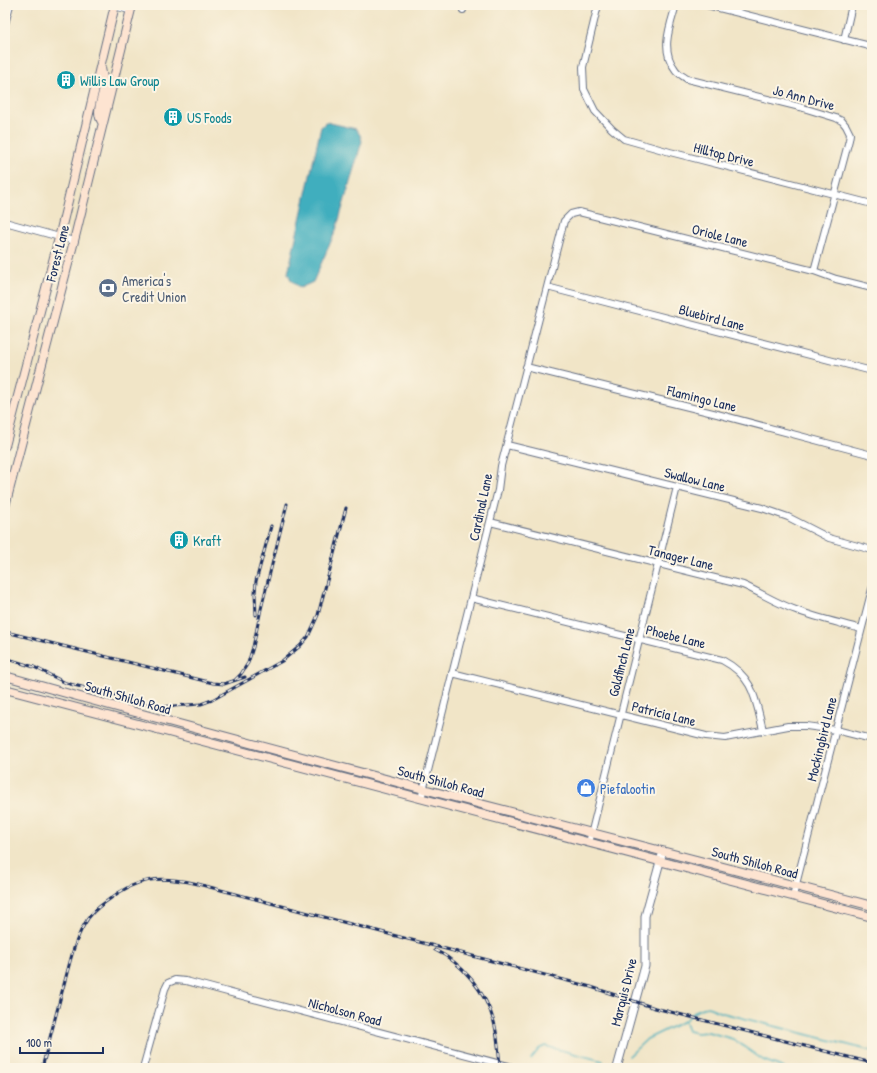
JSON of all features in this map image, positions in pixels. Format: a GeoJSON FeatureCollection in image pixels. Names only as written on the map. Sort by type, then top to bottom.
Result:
{"type":"FeatureCollection","features":[{"type":"Feature","properties":{"kind":"main road","name":"Forest Lane"},"geometry":{"type":"LineString","coordinates":[[5,446],[58,238],[114,5]]}},
{"type":"Feature","properties":{"kind":"main road","name":"Forest Lane"},"geometry":{"type":"LineString","coordinates":[[5,506],[74,241],[131,7]]}},
{"type":"Feature","properties":{"kind":"main road"},"geometry":{"type":"LineString","coordinates":[[100,65],[104,86],[99,115],[100,120],[103,123]]}},
{"type":"Feature","properties":{"kind":"main road","name":"South Shiloh Road"},"geometry":{"type":"LineString","coordinates":[[5,676],[163,721],[423,790],[872,906]]}},
{"type":"Feature","properties":{"kind":"main road","name":"South Shiloh Road"},"geometry":{"type":"LineString","coordinates":[[5,689],[872,917]]}},
{"type":"Feature","properties":{"kind":"street"},"geometry":{"type":"LineString","coordinates":[[5,24],[10,5]]}},
{"type":"Feature","properties":{"kind":"street"},"geometry":{"type":"LineString","coordinates":[[114,5],[131,7]]}},
{"type":"Feature","properties":{"kind":"street","name":"Hilltop Drive"},"geometry":{"type":"LineString","coordinates":[[598,5],[583,68],[584,89],[595,111],[624,139],[872,204]]}},
{"type":"Feature","properties":{"kind":"street","name":"Jo Ann Drive"},"geometry":{"type":"LineString","coordinates":[[676,5],[667,39],[667,55],[675,70],[687,79],[800,107],[842,121],[850,134],[814,271]]}},
{"type":"Feature","properties":{"kind":"street"},"geometry":{"type":"LineString","coordinates":[[707,5],[866,45],[872,48]]}},
{"type":"Feature","properties":{"kind":"street"},"geometry":{"type":"LineString","coordinates":[[844,40],[852,5]]}},
{"type":"Feature","properties":{"kind":"street","name":"Oriole Lane"},"geometry":{"type":"LineString","coordinates":[[564,221],[571,214],[579,212],[814,271],[872,288]]}},
{"type":"Feature","properties":{"kind":"street","name":"Cardinal Lane"},"geometry":{"type":"LineString","coordinates":[[421,799],[498,490],[501,466],[564,221]]}},
{"type":"Feature","properties":{"kind":"street"},"geometry":{"type":"LineString","coordinates":[[5,222],[58,238],[74,241]]}},
{"type":"Feature","properties":{"kind":"street","name":"Bluebird Lane"},"geometry":{"type":"LineString","coordinates":[[547,287],[872,371]]}},
{"type":"Feature","properties":{"kind":"street","name":"Flamingo Lane"},"geometry":{"type":"LineString","coordinates":[[526,367],[718,414],[872,455]]}},
{"type":"Feature","properties":{"kind":"street","name":"Swallow Lane"},"geometry":{"type":"LineString","coordinates":[[507,445],[762,508],[788,517],[829,538],[872,550]]}},
{"type":"Feature","properties":{"kind":"street","name":"Goldfinch Lane"},"geometry":{"type":"LineString","coordinates":[[589,843],[677,487]]}},
{"type":"Feature","properties":{"kind":"street","name":"Tanager Lane"},"geometry":{"type":"LineString","coordinates":[[490,522],[743,585],[794,610],[862,629]]}},
{"type":"Feature","properties":{"kind":"street","name":"Mockingbird Lane"},"geometry":{"type":"LineString","coordinates":[[793,896],[872,588]]}},
{"type":"Feature","properties":{"kind":"street","name":"Phoebe Lane"},"geometry":{"type":"LineString","coordinates":[[471,598],[722,660],[733,666],[749,682],[757,705],[763,730]]}},
{"type":"Feature","properties":{"kind":"street","name":"Patricia Lane"},"geometry":{"type":"LineString","coordinates":[[452,673],[706,736],[725,738],[746,735],[763,730],[806,726],[836,730],[872,739]]}},
{"type":"Feature","properties":{"kind":"street","name":"Marquis Drive"},"geometry":{"type":"LineString","coordinates":[[616,1068],[645,966],[645,916],[663,851]]}},
{"type":"Feature","properties":{"kind":"street","name":"Nicholson Road"},"geometry":{"type":"LineString","coordinates":[[143,1068],[168,983],[175,980],[186,981],[516,1068]]}},
{"type":"Feature","properties":{"kind":"water"},"geometry":{"type":"Polygon","coordinates":[[[326,122],[356,129],[362,141],[336,230],[313,282],[300,288],[291,280],[288,273],[321,127],[326,122]]]}},
{"type":"Feature","properties":{"kind":"waterway"},"geometry":{"type":"LineString","coordinates":[[629,1056],[647,1039],[684,1021],[696,1011],[708,1007],[723,1013],[872,1051]]}},
{"type":"Feature","properties":{"kind":"waterway"},"geometry":{"type":"LineString","coordinates":[[684,1021],[688,1031],[697,1033],[708,1032],[733,1039],[763,1060],[784,1068]]}},
{"type":"Feature","properties":{"kind":"waterway"},"geometry":{"type":"LineString","coordinates":[[531,1059],[539,1049],[545,1046],[603,1061]]}},
{"type":"Feature","properties":{"kind":"railway"},"geometry":{"type":"LineString","coordinates":[[235,680],[248,663],[253,647],[287,504]]}},
{"type":"Feature","properties":{"kind":"railway"},"geometry":{"type":"LineString","coordinates":[[5,658],[34,667],[66,683],[160,707],[201,704],[212,700],[282,661],[308,637],[318,615],[346,508]]}},
{"type":"Feature","properties":{"kind":"railway"},"geometry":{"type":"LineString","coordinates":[[256,615],[256,581],[271,526]]}},
{"type":"Feature","properties":{"kind":"railway"},"geometry":{"type":"LineString","coordinates":[[10,633],[213,683],[224,684],[245,677]]}},
{"type":"Feature","properties":{"kind":"railway"},"geometry":{"type":"LineString","coordinates":[[42,1068],[72,956],[80,932],[86,921],[100,906],[118,893],[140,883],[161,879],[185,881],[198,884],[591,987],[655,1008],[872,1063]]}},
{"type":"Feature","properties":{"kind":"railway"},"geometry":{"type":"LineString","coordinates":[[435,950],[455,963],[464,971],[472,980],[485,1000],[494,1022],[500,1068]]}},
{"type":"Feature","properties":{"kind":"place","name":"Willis Law Group"},"geometry":{"type":"Point","coordinates":[66,80]}},
{"type":"Feature","properties":{"kind":"place","name":"US Foods"},"geometry":{"type":"Point","coordinates":[173,117]}},
{"type":"Feature","properties":{"kind":"place","name":"America's Credit Union"},"geometry":{"type":"Point","coordinates":[108,288]}},
{"type":"Feature","properties":{"kind":"place","name":"Kraft"},"geometry":{"type":"Point","coordinates":[179,540]}},
{"type":"Feature","properties":{"kind":"place","name":"Piefalootin"},"geometry":{"type":"Point","coordinates":[586,788]}}]}
